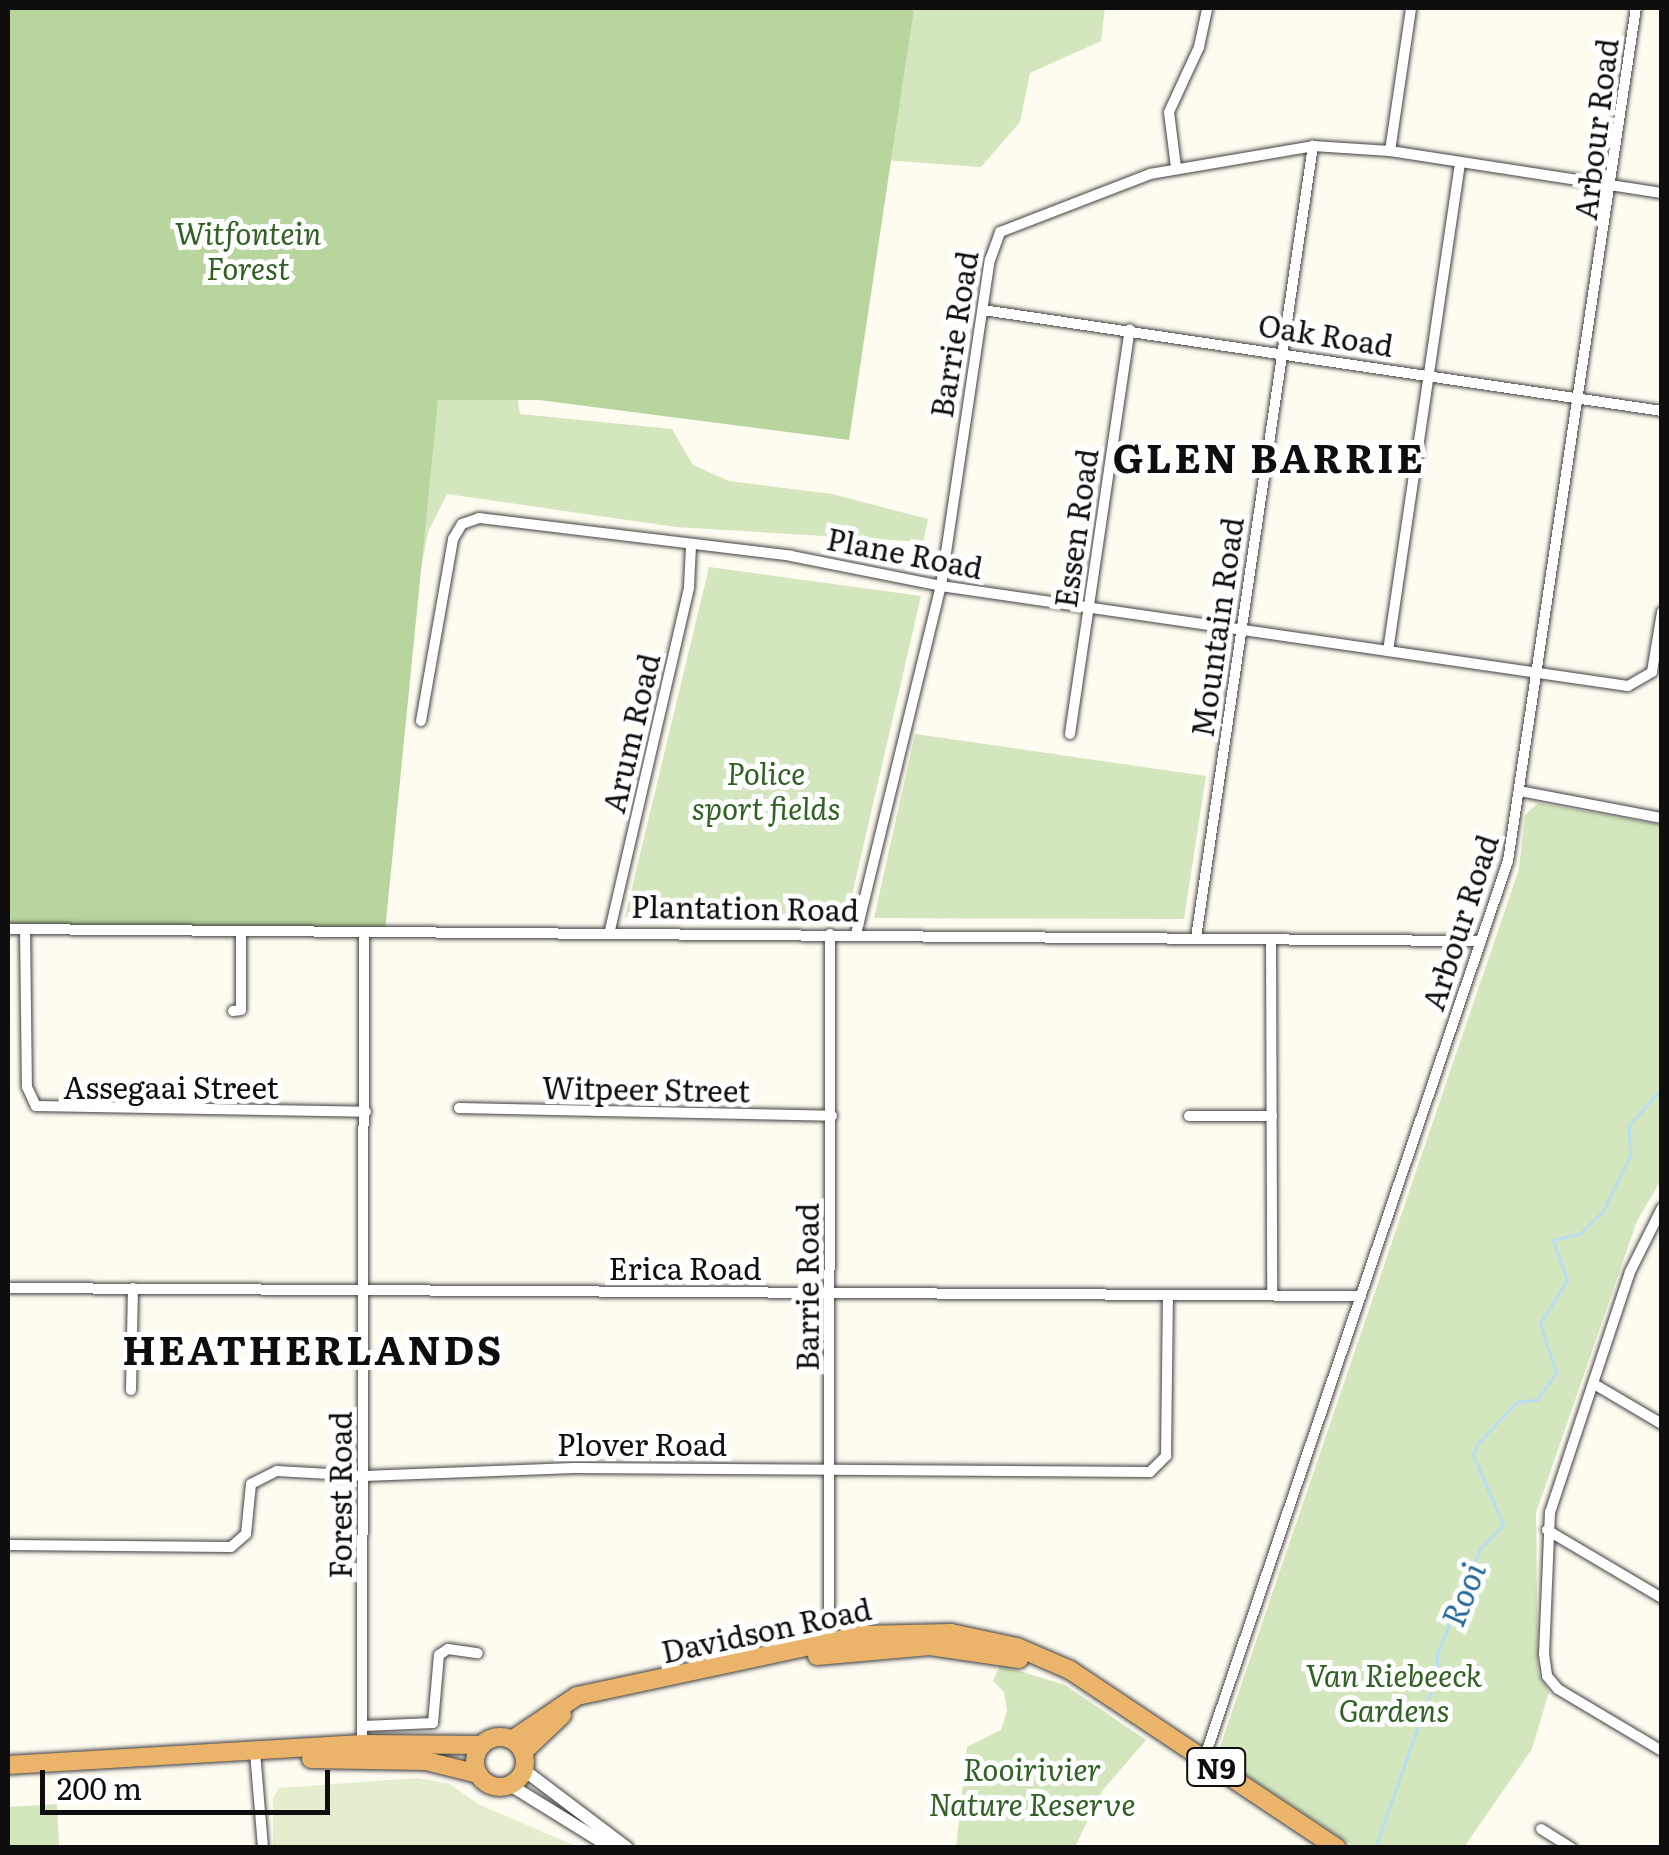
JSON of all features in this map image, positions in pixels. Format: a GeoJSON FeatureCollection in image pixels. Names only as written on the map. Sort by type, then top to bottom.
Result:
{"type":"FeatureCollection","features":[{"type":"Feature","properties":{"kind":"highway","name":"Davidson Road"},"geometry":{"type":"LineString","coordinates":[[520,1754],[571,1698],[906,1631],[980,1638],[1037,1655],[1094,1688],[1337,1848]]}},
{"type":"Feature","properties":{"kind":"highway","name":"N9"},"geometry":{"type":"LineString","coordinates":[[8,1766],[256,1756],[362,1743],[482,1746],[520,1754],[510,1785],[492,1786],[478,1774],[362,1743]]}},
{"type":"Feature","properties":{"kind":"highway"},"geometry":{"type":"LineString","coordinates":[[478,1774],[482,1746]]}},
{"type":"Feature","properties":{"kind":"street"},"geometry":{"type":"LineString","coordinates":[[1176,167],[1169,112],[1198,47],[1208,8]]}},
{"type":"Feature","properties":{"kind":"street","name":"Arbour Road"},"geometry":{"type":"LineString","coordinates":[[1204,1759],[1508,861],[1582,397],[1636,8]]}},
{"type":"Feature","properties":{"kind":"street"},"geometry":{"type":"LineString","coordinates":[[1390,151],[1411,9]]}},
{"type":"Feature","properties":{"kind":"street","name":"Barrie Road"},"geometry":{"type":"LineString","coordinates":[[856,934],[941,586],[983,310],[1000,232],[1176,167],[1313,146],[1390,151],[1662,193]]}},
{"type":"Feature","properties":{"kind":"street","name":"Mountain Road"},"geometry":{"type":"LineString","coordinates":[[1196,938],[1313,146]]}},
{"type":"Feature","properties":{"kind":"street"},"geometry":{"type":"LineString","coordinates":[[1388,652],[1460,164]]}},
{"type":"Feature","properties":{"kind":"street","name":"Oak Road"},"geometry":{"type":"LineString","coordinates":[[983,310],[1662,411]]}},
{"type":"Feature","properties":{"kind":"street","name":"Essen Road"},"geometry":{"type":"LineString","coordinates":[[1070,734],[1130,329]]}},
{"type":"Feature","properties":{"kind":"street","name":"Plane Road"},"geometry":{"type":"LineString","coordinates":[[421,721],[453,539],[462,524],[488,519],[824,561],[941,586],[1089,609],[1539,674],[1642,683],[1652,672],[1662,612]]}},
{"type":"Feature","properties":{"kind":"street","name":"Arum Road"},"geometry":{"type":"LineString","coordinates":[[610,930],[689,587],[691,546]]}},
{"type":"Feature","properties":{"kind":"street"},"geometry":{"type":"LineString","coordinates":[[1520,792],[1662,818]]}},
{"type":"Feature","properties":{"kind":"street","name":"Plantation Road"},"geometry":{"type":"LineString","coordinates":[[8,929],[610,930],[1482,941]]}},
{"type":"Feature","properties":{"kind":"street","name":"Assegaai Street"},"geometry":{"type":"LineString","coordinates":[[26,929],[27,1086],[36,1106],[366,1112]]}},
{"type":"Feature","properties":{"kind":"street"},"geometry":{"type":"LineString","coordinates":[[232,1012],[241,1010],[241,931]]}},
{"type":"Feature","properties":{"kind":"street","name":"Forest Road"},"geometry":{"type":"LineString","coordinates":[[362,1743],[364,932]]}},
{"type":"Feature","properties":{"kind":"street","name":"Barrie Road"},"geometry":{"type":"LineString","coordinates":[[830,934],[830,1648]]}},
{"type":"Feature","properties":{"kind":"street"},"geometry":{"type":"LineString","coordinates":[[1271,939],[1272,1295]]}},
{"type":"Feature","properties":{"kind":"street","name":"Witpeer Street"},"geometry":{"type":"LineString","coordinates":[[459,1108],[832,1116]]}},
{"type":"Feature","properties":{"kind":"street"},"geometry":{"type":"LineString","coordinates":[[1189,1116],[1272,1116]]}},
{"type":"Feature","properties":{"kind":"street"},"geometry":{"type":"LineString","coordinates":[[1662,1208],[1630,1272],[1547,1530],[1547,1676],[1558,1690],[1662,1752]]}},
{"type":"Feature","properties":{"kind":"street","name":"Erica Road"},"geometry":{"type":"LineString","coordinates":[[8,1288],[1361,1296]]}},
{"type":"Feature","properties":{"kind":"street"},"geometry":{"type":"LineString","coordinates":[[131,1390],[133,1288]]}},
{"type":"Feature","properties":{"kind":"street","name":"Plover Road"},"geometry":{"type":"LineString","coordinates":[[8,1544],[232,1547],[246,1534],[248,1490],[260,1474],[364,1476],[829,1466],[1157,1469],[1166,1448],[1168,1296]]}},
{"type":"Feature","properties":{"kind":"street"},"geometry":{"type":"LineString","coordinates":[[1594,1384],[1662,1424]]}},
{"type":"Feature","properties":{"kind":"street"},"geometry":{"type":"LineString","coordinates":[[1547,1530],[1662,1598]]}},
{"type":"Feature","properties":{"kind":"street"},"geometry":{"type":"LineString","coordinates":[[362,1743],[433,1723],[441,1652],[478,1653]]}},
{"type":"Feature","properties":{"kind":"street"},"geometry":{"type":"LineString","coordinates":[[520,1754],[626,1848]]}},
{"type":"Feature","properties":{"kind":"street"},"geometry":{"type":"LineString","coordinates":[[256,1756],[263,1848]]}},
{"type":"Feature","properties":{"kind":"street"},"geometry":{"type":"LineString","coordinates":[[510,1785],[612,1848]]}},
{"type":"Feature","properties":{"kind":"street"},"geometry":{"type":"LineString","coordinates":[[1541,1830],[1571,1848]]}},
{"type":"Feature","properties":{"kind":"green space","name":"Witfontein Forest"},"geometry":{"type":"Polygon","coordinates":[[[8,8],[914,8],[849,440],[539,400],[438,400],[385,931],[8,927],[8,8]]]}},
{"type":"Feature","properties":{"kind":"green space"},"geometry":{"type":"Polygon","coordinates":[[[884,8],[1105,8],[1101,41],[1030,73],[1020,122],[981,167],[870,159],[516,389],[520,414],[672,429],[693,465],[729,481],[832,494],[928,519],[923,542],[676,527],[447,494],[428,532],[365,860],[386,458],[441,398],[884,8]]]}},
{"type":"Feature","properties":{"kind":"green space","name":"Police sport fields"},"geometry":{"type":"Polygon","coordinates":[[[709,567],[921,596],[846,921],[625,917],[709,567]]]}},
{"type":"Feature","properties":{"kind":"green space","name":"Police sport fields"},"geometry":{"type":"Polygon","coordinates":[[[915,734],[1206,776],[1184,919],[874,918],[915,734]]]}},
{"type":"Feature","properties":{"kind":"green space","name":"Van Riebeeck Gardens"},"geometry":{"type":"Polygon","coordinates":[[[1538,803],[1661,825],[1661,1180],[1637,1221],[1536,1513],[1538,1673],[1549,1692],[1532,1749],[1464,1847],[1355,1847],[1217,1756],[1519,869],[1525,815],[1538,803]]]}},
{"type":"Feature","properties":{"kind":"green space","name":"Rooirivier Nature Reserve"},"geometry":{"type":"Polygon","coordinates":[[[1000,1665],[1065,1685],[1146,1740],[1102,1791],[1075,1847],[956,1847],[967,1747],[1001,1730],[1007,1711],[1004,1692],[993,1681],[1000,1665]]]}},
{"type":"Feature","properties":{"kind":"green space"},"geometry":{"type":"Polygon","coordinates":[[[418,1778],[450,1784],[478,1804],[578,1847],[273,1847],[273,1797],[279,1788],[418,1778]]]}},
{"type":"Feature","properties":{"kind":"green space"},"geometry":{"type":"Polygon","coordinates":[[[57,1804],[59,1847],[8,1847],[8,1807],[57,1804]]]}},
{"type":"Feature","properties":{"kind":"waterway","name":"Rooi"},"geometry":{"type":"LineString","coordinates":[[1375,1848],[1437,1673],[1437,1654],[1480,1549],[1503,1525],[1473,1455],[1477,1444],[1517,1402],[1537,1400],[1556,1373],[1540,1324],[1567,1280],[1553,1240],[1580,1234],[1603,1211],[1630,1156],[1629,1125],[1662,1088]]}},
{"type":"Feature","properties":{"kind":"district","name":"GLEN BARRIE"},"geometry":{"type":"Point","coordinates":[1269,456]}},
{"type":"Feature","properties":{"kind":"district","name":"HEATHERLANDS"},"geometry":{"type":"Point","coordinates":[313,1348]}}]}
